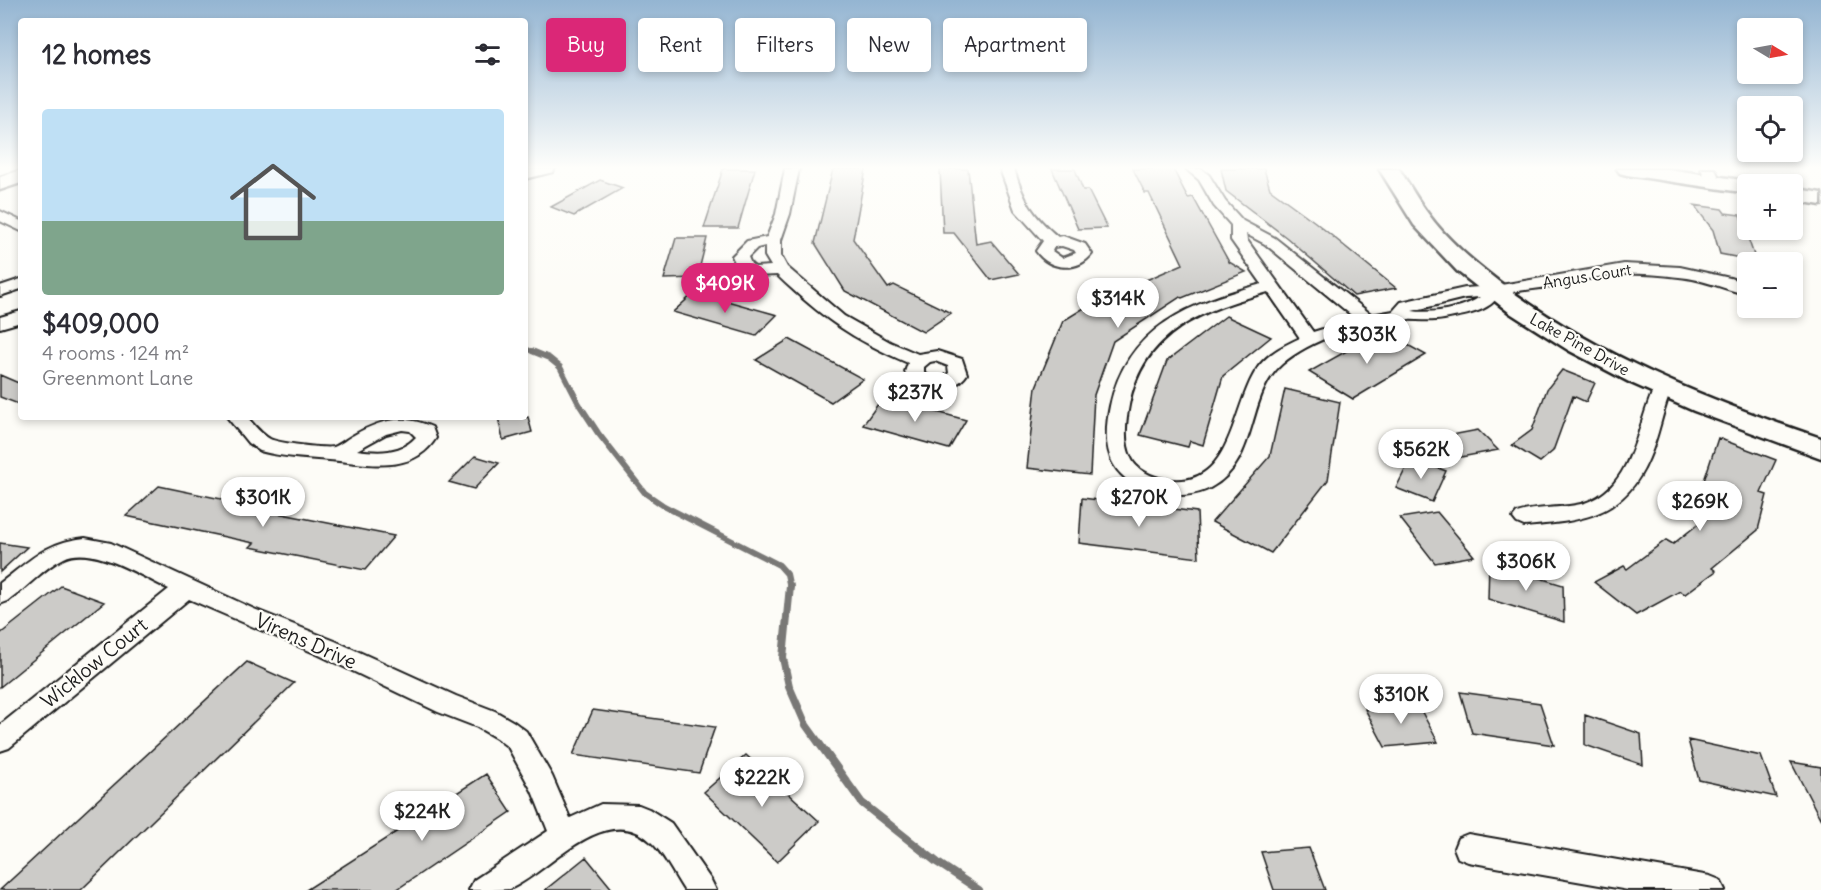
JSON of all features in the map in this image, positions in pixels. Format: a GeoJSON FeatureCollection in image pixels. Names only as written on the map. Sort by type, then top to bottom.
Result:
{"type":"FeatureCollection","features":[{"type":"Feature","properties":{"kind":"street"},"geometry":{"type":"LineString","coordinates":[[784,211],[773,240],[773,256],[781,270],[838,320],[885,346],[919,361]]}},
{"type":"Feature","properties":{"kind":"street"},"geometry":{"type":"LineString","coordinates":[[1021,211],[1054,242]]}},
{"type":"Feature","properties":{"kind":"street"},"geometry":{"type":"LineString","coordinates":[[1225,211],[1238,224],[1270,241],[1369,321]]}},
{"type":"Feature","properties":{"kind":"street","name":"Lake Pine Drive"},"geometry":{"type":"LineString","coordinates":[[1415,211],[1466,265],[1496,291],[1555,332],[1663,388],[1743,422],[1821,448]]}},
{"type":"Feature","properties":{"kind":"street"},"geometry":{"type":"LineString","coordinates":[[0,215],[18,225]]}},
{"type":"Feature","properties":{"kind":"street"},"geometry":{"type":"LineString","coordinates":[[1238,224],[1239,240],[1310,340]]}},
{"type":"Feature","properties":{"kind":"street"},"geometry":{"type":"LineString","coordinates":[[773,240],[752,244],[740,255],[740,262],[746,269],[755,272],[781,270]]}},
{"type":"Feature","properties":{"kind":"street","name":"Angus Court"},"geometry":{"type":"LineString","coordinates":[[1496,291],[1601,272],[1645,268],[1680,272],[1737,286]]}},
{"type":"Feature","properties":{"kind":"street"},"geometry":{"type":"LineString","coordinates":[[0,291],[18,285]]}},
{"type":"Feature","properties":{"kind":"street"},"geometry":{"type":"LineString","coordinates":[[1273,286],[1230,297],[1196,313],[1146,345],[1133,365],[1123,388],[1119,410],[1120,457],[1131,473],[1146,482],[1167,488],[1187,488],[1204,482],[1221,468],[1236,447],[1245,426],[1256,386],[1267,368],[1286,353],[1310,340],[1369,321],[1399,314],[1424,317],[1481,304],[1496,291]]}},
{"type":"Feature","properties":{"kind":"street"},"geometry":{"type":"LineString","coordinates":[[0,323],[18,317]]}},
{"type":"Feature","properties":{"kind":"street"},"geometry":{"type":"LineString","coordinates":[[1524,518],[1575,513],[1595,508],[1612,500],[1628,480],[1639,459],[1663,388]]}},
{"type":"Feature","properties":{"kind":"street"},"geometry":{"type":"LineString","coordinates":[[239,420],[255,438],[267,446],[336,454]]}},
{"type":"Feature","properties":{"kind":"street","name":"Virens Drive"},"geometry":{"type":"LineString","coordinates":[[0,595],[42,560],[58,551],[89,546],[103,549],[246,615],[327,648],[408,687],[486,719],[505,730],[517,740],[543,785],[564,836]]}},
{"type":"Feature","properties":{"kind":"street","name":"Wicklow Court"},"geometry":{"type":"LineString","coordinates":[[0,740],[188,587]]}},
{"type":"Feature","properties":{"kind":"street"},"geometry":{"type":"LineString","coordinates":[[484,890],[564,836],[601,817],[639,818],[661,832],[702,890]]}},
{"type":"Feature","properties":{"kind":"street"},"geometry":{"type":"LineString","coordinates":[[1468,848],[1680,887],[1710,890]]}},
{"type":"Feature","properties":{"kind":"building"},"geometry":{"type":"Polygon","coordinates":[[[560,211],[584,211],[574,216],[560,211]]]}},
{"type":"Feature","properties":{"kind":"building"},"geometry":{"type":"Polygon","coordinates":[[[710,211],[743,211],[738,228],[704,228],[710,211]]]}},
{"type":"Feature","properties":{"kind":"building"},"geometry":{"type":"Polygon","coordinates":[[[823,211],[858,211],[853,239],[888,288],[894,285],[951,313],[923,332],[845,291],[815,243],[823,211]]]}},
{"type":"Feature","properties":{"kind":"building"},"geometry":{"type":"Polygon","coordinates":[[[942,211],[972,211],[976,244],[991,241],[1019,274],[991,280],[954,233],[943,233],[942,211]]]}},
{"type":"Feature","properties":{"kind":"building"},"geometry":{"type":"Polygon","coordinates":[[[1070,211],[1098,211],[1107,228],[1078,229],[1070,211]]]}},
{"type":"Feature","properties":{"kind":"building"},"geometry":{"type":"Polygon","coordinates":[[[1157,211],[1200,211],[1229,262],[1246,272],[1180,297],[1113,341],[1094,395],[1090,475],[1027,468],[1036,387],[1063,321],[1129,280],[1137,284],[1183,264],[1157,211]]]}},
{"type":"Feature","properties":{"kind":"building"},"geometry":{"type":"Polygon","coordinates":[[[1251,211],[1299,211],[1396,288],[1354,296],[1251,211]]]}},
{"type":"Feature","properties":{"kind":"building"},"geometry":{"type":"Polygon","coordinates":[[[1698,211],[1723,211],[1725,213],[1737,215],[1737,240],[1749,240],[1753,252],[1737,252],[1737,257],[1720,254],[1713,230],[1698,211]]]}},
{"type":"Feature","properties":{"kind":"building"},"geometry":{"type":"Polygon","coordinates":[[[676,238],[707,238],[697,278],[664,279],[676,238]]]}},
{"type":"Feature","properties":{"kind":"building"},"geometry":{"type":"Polygon","coordinates":[[[695,292],[777,315],[756,336],[673,312],[695,292]]]}},
{"type":"Feature","properties":{"kind":"building"},"geometry":{"type":"Polygon","coordinates":[[[1226,316],[1271,337],[1223,376],[1203,445],[1190,441],[1188,447],[1140,435],[1167,361],[1226,316]]]}},
{"type":"Feature","properties":{"kind":"building"},"geometry":{"type":"Polygon","coordinates":[[[1382,331],[1426,355],[1353,399],[1309,372],[1382,331]]]}},
{"type":"Feature","properties":{"kind":"building"},"geometry":{"type":"Polygon","coordinates":[[[789,339],[863,379],[831,402],[756,360],[789,339]]]}},
{"type":"Feature","properties":{"kind":"building"},"geometry":{"type":"Polygon","coordinates":[[[1562,370],[1595,383],[1586,402],[1573,396],[1553,451],[1540,462],[1512,445],[1532,430],[1547,389],[1562,370]]]}},
{"type":"Feature","properties":{"kind":"building"},"geometry":{"type":"Polygon","coordinates":[[[0,375],[18,383],[18,404],[0,397],[0,375]]]}},
{"type":"Feature","properties":{"kind":"building"},"geometry":{"type":"Polygon","coordinates":[[[1285,389],[1340,402],[1328,480],[1271,553],[1212,522],[1270,456],[1285,389]]]}},
{"type":"Feature","properties":{"kind":"building"},"geometry":{"type":"Polygon","coordinates":[[[883,397],[966,420],[949,449],[863,425],[883,397]]]}},
{"type":"Feature","properties":{"kind":"building"},"geometry":{"type":"Polygon","coordinates":[[[528,417],[532,432],[503,440],[499,420],[528,420],[528,417]]]}},
{"type":"Feature","properties":{"kind":"building"},"geometry":{"type":"Polygon","coordinates":[[[1478,430],[1498,450],[1456,458],[1436,438],[1478,430]]]}},
{"type":"Feature","properties":{"kind":"building"},"geometry":{"type":"Polygon","coordinates":[[[1718,438],[1776,460],[1761,493],[1767,495],[1758,530],[1712,568],[1716,571],[1685,594],[1680,591],[1636,615],[1594,582],[1624,566],[1627,569],[1666,540],[1673,544],[1717,509],[1697,502],[1718,438]]]}},
{"type":"Feature","properties":{"kind":"building"},"geometry":{"type":"Polygon","coordinates":[[[475,456],[499,463],[474,489],[449,482],[475,456]]]}},
{"type":"Feature","properties":{"kind":"building"},"geometry":{"type":"Polygon","coordinates":[[[1411,458],[1446,471],[1432,502],[1396,488],[1411,458]]]}},
{"type":"Feature","properties":{"kind":"building"},"geometry":{"type":"Polygon","coordinates":[[[159,486],[264,508],[262,510],[394,536],[365,570],[250,547],[254,543],[126,516],[159,486]]]}},
{"type":"Feature","properties":{"kind":"building"},"geometry":{"type":"Polygon","coordinates":[[[1082,498],[1197,512],[1199,558],[1079,543],[1082,498]]]}},
{"type":"Feature","properties":{"kind":"building"},"geometry":{"type":"Polygon","coordinates":[[[1437,512],[1474,556],[1435,563],[1400,518],[1437,512]]]}},
{"type":"Feature","properties":{"kind":"building"},"geometry":{"type":"Polygon","coordinates":[[[0,543],[27,547],[0,572],[0,543]]]}},
{"type":"Feature","properties":{"kind":"building"},"geometry":{"type":"Polygon","coordinates":[[[1489,563],[1563,585],[1564,622],[1488,599],[1489,563]]]}},
{"type":"Feature","properties":{"kind":"building"},"geometry":{"type":"Polygon","coordinates":[[[61,586],[104,602],[0,687],[0,634],[61,586]]]}},
{"type":"Feature","properties":{"kind":"building"},"geometry":{"type":"Polygon","coordinates":[[[247,662],[294,683],[81,890],[0,890],[247,662]]]}},
{"type":"Feature","properties":{"kind":"building"},"geometry":{"type":"Polygon","coordinates":[[[1460,692],[1540,703],[1554,745],[1472,733],[1460,692]]]}},
{"type":"Feature","properties":{"kind":"building"},"geometry":{"type":"Polygon","coordinates":[[[1417,703],[1438,742],[1385,747],[1365,709],[1417,703]]]}},
{"type":"Feature","properties":{"kind":"building"},"geometry":{"type":"Polygon","coordinates":[[[593,710],[715,727],[699,773],[573,755],[593,710]]]}},
{"type":"Feature","properties":{"kind":"building"},"geometry":{"type":"Polygon","coordinates":[[[1585,715],[1641,734],[1643,765],[1585,745],[1585,715]]]}},
{"type":"Feature","properties":{"kind":"building"},"geometry":{"type":"Polygon","coordinates":[[[1688,740],[1761,756],[1776,797],[1699,780],[1688,740]]]}},
{"type":"Feature","properties":{"kind":"building"},"geometry":{"type":"Polygon","coordinates":[[[746,755],[819,821],[777,862],[704,792],[746,755]]]}},
{"type":"Feature","properties":{"kind":"building"},"geometry":{"type":"Polygon","coordinates":[[[1791,762],[1821,767],[1821,820],[1791,762]]]}},
{"type":"Feature","properties":{"kind":"building"},"geometry":{"type":"Polygon","coordinates":[[[486,774],[511,812],[396,890],[306,890],[486,774]]]}},
{"type":"Feature","properties":{"kind":"building"},"geometry":{"type":"Polygon","coordinates":[[[1309,848],[1325,890],[1274,890],[1261,852],[1309,848]]]}},
{"type":"Feature","properties":{"kind":"building"},"geometry":{"type":"Polygon","coordinates":[[[586,857],[613,890],[545,890],[586,857]]]}},
{"type":"Feature","properties":{"kind":"waterway"},"geometry":{"type":"LineString","coordinates":[[528,349],[536,353]]}},
{"type":"Feature","properties":{"kind":"waterway"},"geometry":{"type":"LineString","coordinates":[[532,351],[549,358],[560,367],[579,404],[598,433],[645,493],[664,506],[779,565],[787,574],[790,587]]}},
{"type":"Feature","properties":{"kind":"waterway"},"geometry":{"type":"LineString","coordinates":[[790,587],[783,658],[789,686],[806,725],[862,803],[938,863],[979,890]]}}]}
